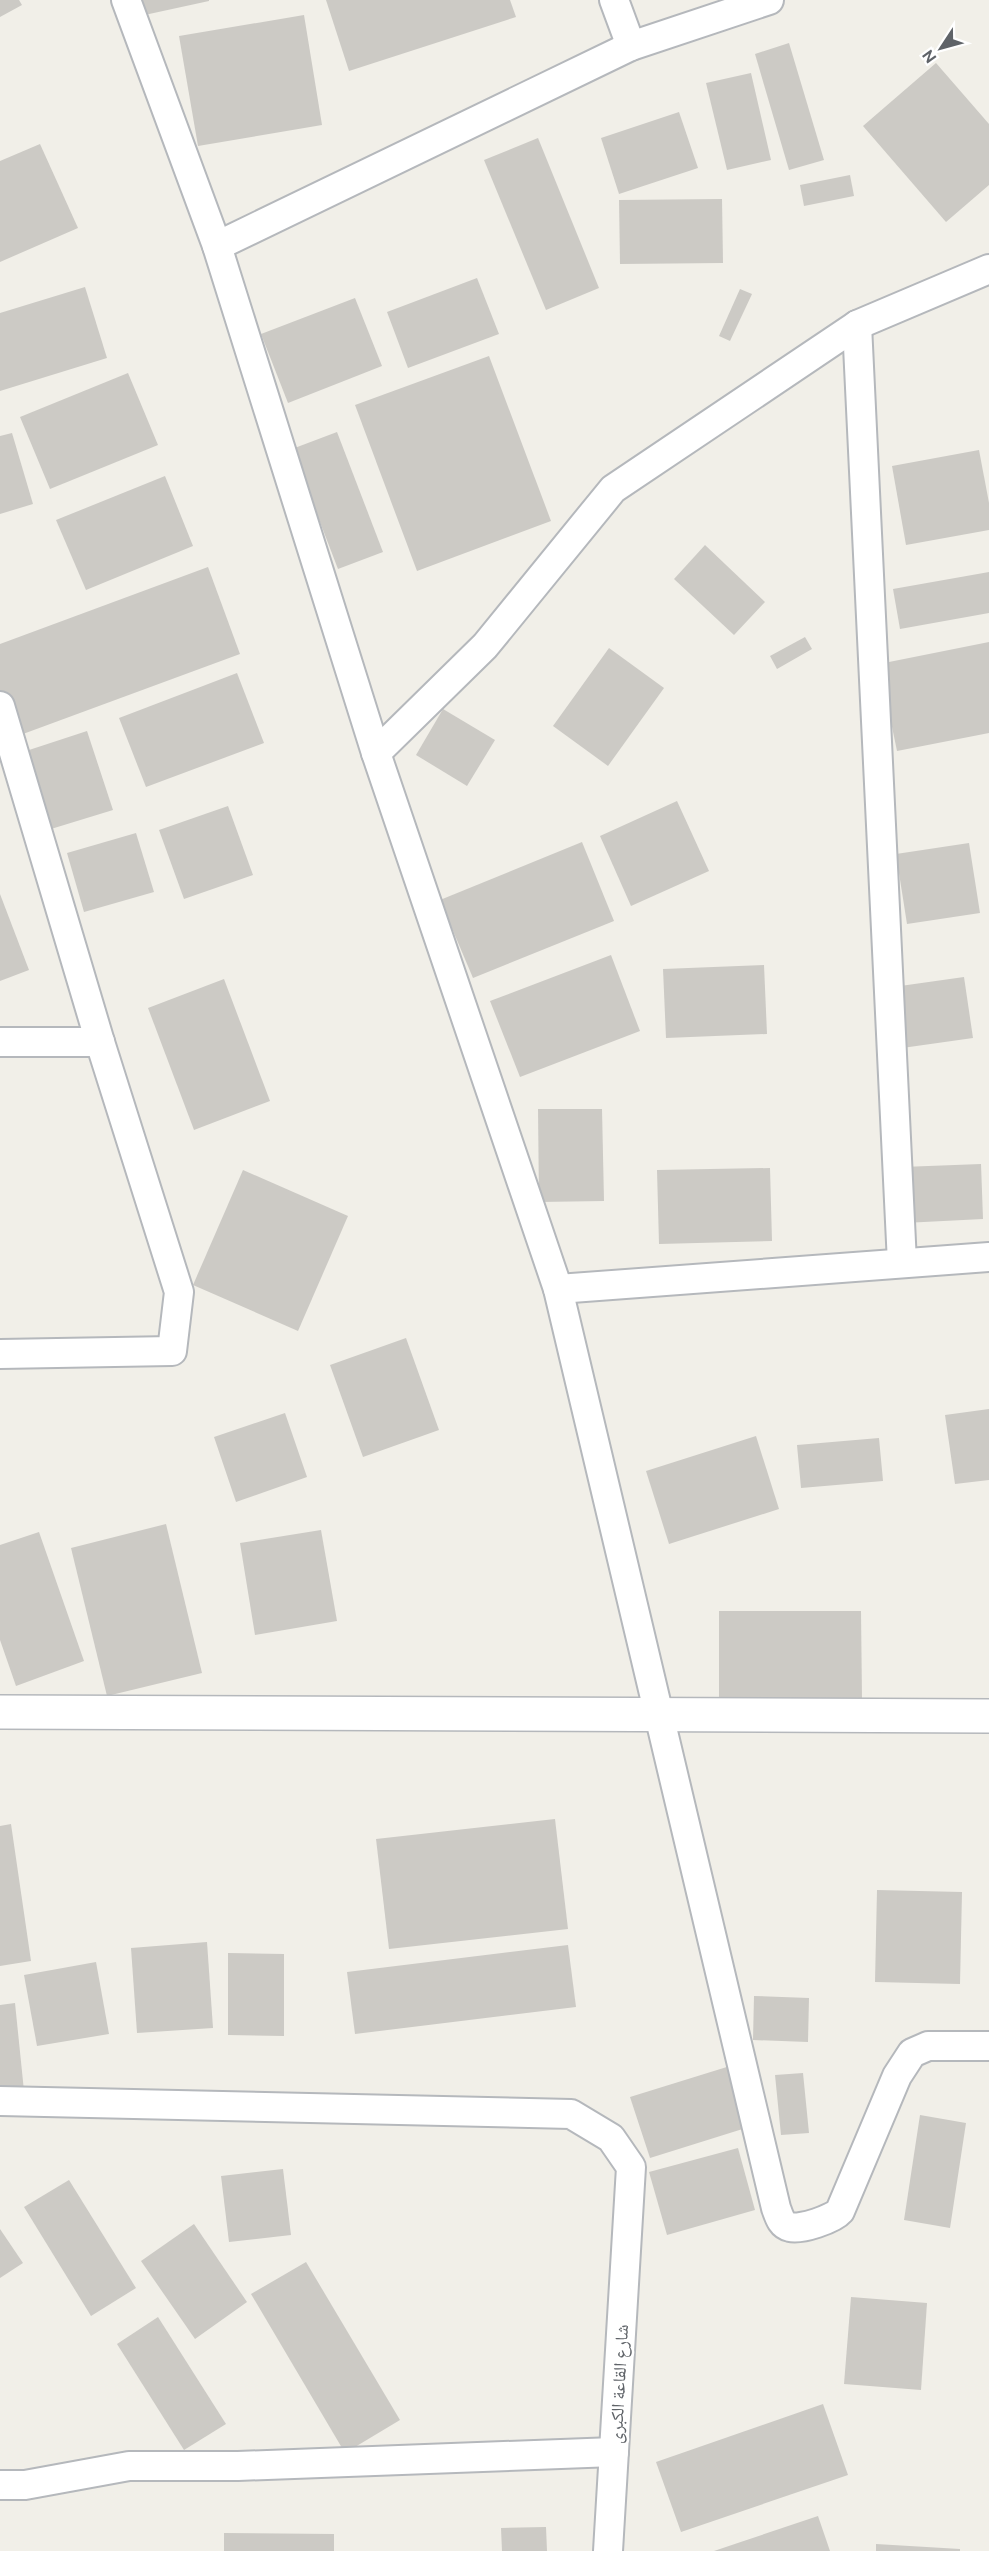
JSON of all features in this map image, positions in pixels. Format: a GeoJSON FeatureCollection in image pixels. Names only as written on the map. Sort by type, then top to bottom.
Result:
{"type":"FeatureCollection","features":[{"type":"Feature","properties":{"kind":"street"},"geometry":{"type":"LineString","coordinates":[[126,0],[217,246],[376,753],[558,1289],[773,2196],[783,2223],[789,2227],[797,2227],[829,2219],[840,2211],[897,2076],[912,2053],[928,2046],[989,2046]]}},
{"type":"Feature","properties":{"kind":"street"},"geometry":{"type":"LineString","coordinates":[[614,0],[631,46]]}},
{"type":"Feature","properties":{"kind":"street"},"geometry":{"type":"LineString","coordinates":[[217,246],[631,46],[769,0]]}},
{"type":"Feature","properties":{"kind":"street"},"geometry":{"type":"LineString","coordinates":[[376,753],[485,646],[613,489],[857,325],[989,269]]}},
{"type":"Feature","properties":{"kind":"street"},"geometry":{"type":"LineString","coordinates":[[857,325],[902,1263]]}},
{"type":"Feature","properties":{"kind":"street"},"geometry":{"type":"LineString","coordinates":[[0,706],[100,1042],[179,1292],[172,1351],[0,1354]]}},
{"type":"Feature","properties":{"kind":"street"},"geometry":{"type":"LineString","coordinates":[[0,1042],[100,1042]]}},
{"type":"Feature","properties":{"kind":"street"},"geometry":{"type":"LineString","coordinates":[[558,1289],[989,1257]]}},
{"type":"Feature","properties":{"kind":"street"},"geometry":{"type":"LineString","coordinates":[[0,1712],[989,1716]]}},
{"type":"Feature","properties":{"kind":"street","name":"شارع القاعة الكبرى"},"geometry":{"type":"LineString","coordinates":[[0,2101],[572,2114],[611,2138],[631,2168],[608,2551]]}},
{"type":"Feature","properties":{"kind":"street"},"geometry":{"type":"LineString","coordinates":[[0,2485],[25,2485],[129,2466],[238,2466],[614,2452]]}},
{"type":"Feature","properties":{"kind":"building"},"geometry":{"type":"Polygon","coordinates":[[[0,0],[19,0],[22,5],[0,17],[0,0]]]}},
{"type":"Feature","properties":{"kind":"building"},"geometry":{"type":"Polygon","coordinates":[[[136,0],[209,0],[209,1],[140,16],[136,0]]]}},
{"type":"Feature","properties":{"kind":"building"},"geometry":{"type":"Polygon","coordinates":[[[326,0],[510,0],[516,17],[349,71],[326,0]]]}},
{"type":"Feature","properties":{"kind":"building"},"geometry":{"type":"Polygon","coordinates":[[[304,15],[322,125],[198,146],[179,36],[304,15]]]}},
{"type":"Feature","properties":{"kind":"building"},"geometry":{"type":"Polygon","coordinates":[[[789,43],[824,160],[789,170],[755,54],[789,43]]]}},
{"type":"Feature","properties":{"kind":"building"},"geometry":{"type":"Polygon","coordinates":[[[936,63],[989,124],[989,185],[946,222],[863,126],[936,63]]]}},
{"type":"Feature","properties":{"kind":"building"},"geometry":{"type":"Polygon","coordinates":[[[751,73],[771,160],[727,170],[706,83],[751,73]]]}},
{"type":"Feature","properties":{"kind":"building"},"geometry":{"type":"Polygon","coordinates":[[[679,112],[698,168],[619,194],[601,138],[679,112]]]}},
{"type":"Feature","properties":{"kind":"building"},"geometry":{"type":"Polygon","coordinates":[[[538,138],[599,288],[546,310],[484,160],[538,138]]]}},
{"type":"Feature","properties":{"kind":"building"},"geometry":{"type":"Polygon","coordinates":[[[40,144],[78,228],[0,262],[0,161],[40,144]]]}},
{"type":"Feature","properties":{"kind":"building"},"geometry":{"type":"Polygon","coordinates":[[[850,175],[854,196],[804,206],[800,185],[850,175]]]}},
{"type":"Feature","properties":{"kind":"building"},"geometry":{"type":"Polygon","coordinates":[[[722,199],[723,263],[620,264],[619,200],[722,199]]]}},
{"type":"Feature","properties":{"kind":"building"},"geometry":{"type":"Polygon","coordinates":[[[477,278],[499,334],[408,368],[387,312],[477,278]]]}},
{"type":"Feature","properties":{"kind":"building"},"geometry":{"type":"Polygon","coordinates":[[[85,287],[107,358],[0,391],[0,313],[85,287]]]}},
{"type":"Feature","properties":{"kind":"building"},"geometry":{"type":"Polygon","coordinates":[[[740,289],[752,294],[730,341],[719,336],[740,289]]]}},
{"type":"Feature","properties":{"kind":"building"},"geometry":{"type":"Polygon","coordinates":[[[355,298],[382,366],[288,403],[261,334],[355,298]]]}},
{"type":"Feature","properties":{"kind":"building"},"geometry":{"type":"Polygon","coordinates":[[[489,356],[551,521],[417,571],[355,405],[489,356]]]}},
{"type":"Feature","properties":{"kind":"building"},"geometry":{"type":"Polygon","coordinates":[[[128,373],[158,445],[50,489],[20,417],[128,373]]]}},
{"type":"Feature","properties":{"kind":"building"},"geometry":{"type":"Polygon","coordinates":[[[337,432],[383,552],[338,569],[292,449],[337,432]]]}},
{"type":"Feature","properties":{"kind":"building"},"geometry":{"type":"Polygon","coordinates":[[[12,433],[33,504],[0,514],[0,436],[12,433]]]}},
{"type":"Feature","properties":{"kind":"building"},"geometry":{"type":"Polygon","coordinates":[[[979,450],[989,503],[989,530],[906,545],[892,466],[979,450]]]}},
{"type":"Feature","properties":{"kind":"building"},"geometry":{"type":"Polygon","coordinates":[[[165,476],[193,546],[86,590],[56,520],[165,476]]]}},
{"type":"Feature","properties":{"kind":"building"},"geometry":{"type":"Polygon","coordinates":[[[705,545],[765,602],[734,635],[674,579],[705,545]]]}},
{"type":"Feature","properties":{"kind":"building"},"geometry":{"type":"Polygon","coordinates":[[[208,567],[240,654],[4,741],[0,731],[0,644],[208,567]]]}},
{"type":"Feature","properties":{"kind":"building"},"geometry":{"type":"Polygon","coordinates":[[[989,572],[989,613],[900,629],[893,589],[989,572]]]}},
{"type":"Feature","properties":{"kind":"building"},"geometry":{"type":"Polygon","coordinates":[[[805,637],[812,649],[777,669],[770,656],[805,637]]]}},
{"type":"Feature","properties":{"kind":"building"},"geometry":{"type":"Polygon","coordinates":[[[989,642],[989,733],[897,751],[879,664],[989,642]]]}},
{"type":"Feature","properties":{"kind":"building"},"geometry":{"type":"Polygon","coordinates":[[[609,648],[664,688],[608,766],[553,726],[609,648]]]}},
{"type":"Feature","properties":{"kind":"building"},"geometry":{"type":"Polygon","coordinates":[[[237,673],[264,743],[146,787],[119,718],[237,673]]]}},
{"type":"Feature","properties":{"kind":"building"},"geometry":{"type":"Polygon","coordinates":[[[443,709],[495,740],[467,786],[416,755],[443,709]]]}},
{"type":"Feature","properties":{"kind":"building"},"geometry":{"type":"Polygon","coordinates":[[[87,731],[113,810],[51,829],[26,751],[87,731]]]}},
{"type":"Feature","properties":{"kind":"building"},"geometry":{"type":"Polygon","coordinates":[[[677,801],[709,871],[631,906],[600,836],[677,801]]]}},
{"type":"Feature","properties":{"kind":"building"},"geometry":{"type":"Polygon","coordinates":[[[228,806],[253,875],[184,899],[159,830],[228,806]]]}},
{"type":"Feature","properties":{"kind":"building"},"geometry":{"type":"Polygon","coordinates":[[[136,833],[154,892],[84,912],[67,853],[136,833]]]}},
{"type":"Feature","properties":{"kind":"building"},"geometry":{"type":"Polygon","coordinates":[[[582,842],[614,921],[473,978],[440,900],[582,842]]]}},
{"type":"Feature","properties":{"kind":"building"},"geometry":{"type":"Polygon","coordinates":[[[969,843],[980,913],[907,924],[896,854],[969,843]]]}},
{"type":"Feature","properties":{"kind":"building"},"geometry":{"type":"Polygon","coordinates":[[[0,894],[29,970],[0,981],[0,894]]]}},
{"type":"Feature","properties":{"kind":"building"},"geometry":{"type":"Polygon","coordinates":[[[611,955],[640,1031],[520,1077],[490,1001],[611,955]]]}},
{"type":"Feature","properties":{"kind":"building"},"geometry":{"type":"Polygon","coordinates":[[[764,965],[767,1034],[666,1038],[663,969],[764,965]]]}},
{"type":"Feature","properties":{"kind":"building"},"geometry":{"type":"Polygon","coordinates":[[[964,977],[973,1038],[888,1050],[879,989],[964,977]]]}},
{"type":"Feature","properties":{"kind":"building"},"geometry":{"type":"Polygon","coordinates":[[[224,979],[270,1101],[194,1130],[148,1008],[224,979]]]}},
{"type":"Feature","properties":{"kind":"building"},"geometry":{"type":"Polygon","coordinates":[[[538,1109],[602,1109],[604,1201],[539,1202],[538,1109]]]}},
{"type":"Feature","properties":{"kind":"building"},"geometry":{"type":"Polygon","coordinates":[[[981,1164],[983,1219],[904,1223],[902,1167],[981,1164]]]}},
{"type":"Feature","properties":{"kind":"building"},"geometry":{"type":"Polygon","coordinates":[[[770,1168],[772,1241],[659,1244],[657,1170],[770,1168]]]}},
{"type":"Feature","properties":{"kind":"building"},"geometry":{"type":"Polygon","coordinates":[[[243,1170],[348,1216],[298,1331],[193,1285],[243,1170]]]}},
{"type":"Feature","properties":{"kind":"building"},"geometry":{"type":"Polygon","coordinates":[[[406,1338],[439,1430],[363,1457],[330,1365],[406,1338]]]}},
{"type":"Feature","properties":{"kind":"building"},"geometry":{"type":"Polygon","coordinates":[[[989,1409],[989,1480],[955,1484],[945,1415],[989,1409]]]}},
{"type":"Feature","properties":{"kind":"building"},"geometry":{"type":"Polygon","coordinates":[[[285,1413],[307,1477],[236,1502],[214,1437],[285,1413]]]}},
{"type":"Feature","properties":{"kind":"building"},"geometry":{"type":"Polygon","coordinates":[[[756,1436],[779,1509],[669,1544],[646,1471],[756,1436]]]}},
{"type":"Feature","properties":{"kind":"building"},"geometry":{"type":"Polygon","coordinates":[[[879,1438],[883,1481],[801,1488],[797,1445],[879,1438]]]}},
{"type":"Feature","properties":{"kind":"building"},"geometry":{"type":"Polygon","coordinates":[[[166,1524],[202,1673],[107,1696],[71,1548],[166,1524]]]}},
{"type":"Feature","properties":{"kind":"building"},"geometry":{"type":"Polygon","coordinates":[[[321,1530],[337,1621],[255,1635],[240,1543],[321,1530]]]}},
{"type":"Feature","properties":{"kind":"building"},"geometry":{"type":"Polygon","coordinates":[[[39,1532],[84,1661],[16,1686],[0,1640],[0,1545],[39,1532]]]}},
{"type":"Feature","properties":{"kind":"building"},"geometry":{"type":"Polygon","coordinates":[[[719,1611],[861,1611],[862,1699],[719,1699],[719,1611]]]}},
{"type":"Feature","properties":{"kind":"building"},"geometry":{"type":"Polygon","coordinates":[[[555,1819],[568,1929],[389,1949],[376,1839],[555,1819]]]}},
{"type":"Feature","properties":{"kind":"building"},"geometry":{"type":"Polygon","coordinates":[[[11,1824],[31,1961],[0,1966],[0,1826],[11,1824]]]}},
{"type":"Feature","properties":{"kind":"building"},"geometry":{"type":"Polygon","coordinates":[[[877,1890],[962,1892],[960,1984],[875,1982],[877,1890]]]}},
{"type":"Feature","properties":{"kind":"building"},"geometry":{"type":"Polygon","coordinates":[[[207,1942],[213,2028],[137,2033],[131,1948],[207,1942]]]}},
{"type":"Feature","properties":{"kind":"building"},"geometry":{"type":"Polygon","coordinates":[[[568,1945],[576,2007],[355,2034],[347,1972],[568,1945]]]}},
{"type":"Feature","properties":{"kind":"building"},"geometry":{"type":"Polygon","coordinates":[[[228,1953],[284,1954],[284,2036],[228,2035],[228,1953]]]}},
{"type":"Feature","properties":{"kind":"building"},"geometry":{"type":"Polygon","coordinates":[[[96,1962],[109,2034],[37,2046],[24,1975],[96,1962]]]}},
{"type":"Feature","properties":{"kind":"building"},"geometry":{"type":"Polygon","coordinates":[[[754,1996],[809,1998],[808,2042],[753,2040],[754,1996]]]}},
{"type":"Feature","properties":{"kind":"building"},"geometry":{"type":"Polygon","coordinates":[[[15,2003],[24,2091],[0,2093],[0,2005],[15,2003]]]}},
{"type":"Feature","properties":{"kind":"building"},"geometry":{"type":"Polygon","coordinates":[[[730,2066],[749,2127],[650,2158],[630,2097],[730,2066]]]}},
{"type":"Feature","properties":{"kind":"building"},"geometry":{"type":"Polygon","coordinates":[[[803,2073],[809,2133],[781,2135],[775,2075],[803,2073]]]}},
{"type":"Feature","properties":{"kind":"building"},"geometry":{"type":"Polygon","coordinates":[[[920,2115],[966,2123],[950,2228],[904,2220],[920,2115]]]}},
{"type":"Feature","properties":{"kind":"building"},"geometry":{"type":"Polygon","coordinates":[[[738,2148],[755,2210],[667,2235],[649,2172],[738,2148]]]}},
{"type":"Feature","properties":{"kind":"building"},"geometry":{"type":"Polygon","coordinates":[[[283,2169],[291,2235],[229,2242],[221,2176],[283,2169]]]}},
{"type":"Feature","properties":{"kind":"building"},"geometry":{"type":"Polygon","coordinates":[[[69,2180],[136,2288],[91,2316],[24,2207],[69,2180]]]}},
{"type":"Feature","properties":{"kind":"building"},"geometry":{"type":"Polygon","coordinates":[[[194,2224],[247,2302],[195,2339],[141,2261],[194,2224]]]}},
{"type":"Feature","properties":{"kind":"building"},"geometry":{"type":"Polygon","coordinates":[[[0,2229],[23,2263],[0,2278],[0,2229]]]}},
{"type":"Feature","properties":{"kind":"building"},"geometry":{"type":"Polygon","coordinates":[[[306,2262],[400,2420],[345,2453],[251,2294],[306,2262]]]}},
{"type":"Feature","properties":{"kind":"building"},"geometry":{"type":"Polygon","coordinates":[[[851,2297],[927,2303],[921,2390],[844,2384],[851,2297]]]}},
{"type":"Feature","properties":{"kind":"building"},"geometry":{"type":"Polygon","coordinates":[[[158,2317],[226,2424],[184,2450],[117,2344],[158,2317]]]}},
{"type":"Feature","properties":{"kind":"building"},"geometry":{"type":"Polygon","coordinates":[[[823,2404],[848,2475],[681,2532],[656,2462],[823,2404]]]}},
{"type":"Feature","properties":{"kind":"building"},"geometry":{"type":"Polygon","coordinates":[[[818,2516],[830,2551],[714,2551],[818,2516]]]}},
{"type":"Feature","properties":{"kind":"building"},"geometry":{"type":"Polygon","coordinates":[[[546,2527],[547,2551],[502,2551],[501,2528],[546,2527]]]}},
{"type":"Feature","properties":{"kind":"building"},"geometry":{"type":"Polygon","coordinates":[[[224,2533],[334,2534],[334,2551],[224,2551],[224,2533]]]}},
{"type":"Feature","properties":{"kind":"building"},"geometry":{"type":"Polygon","coordinates":[[[876,2544],[960,2549],[960,2551],[876,2551],[876,2544]]]}}]}
